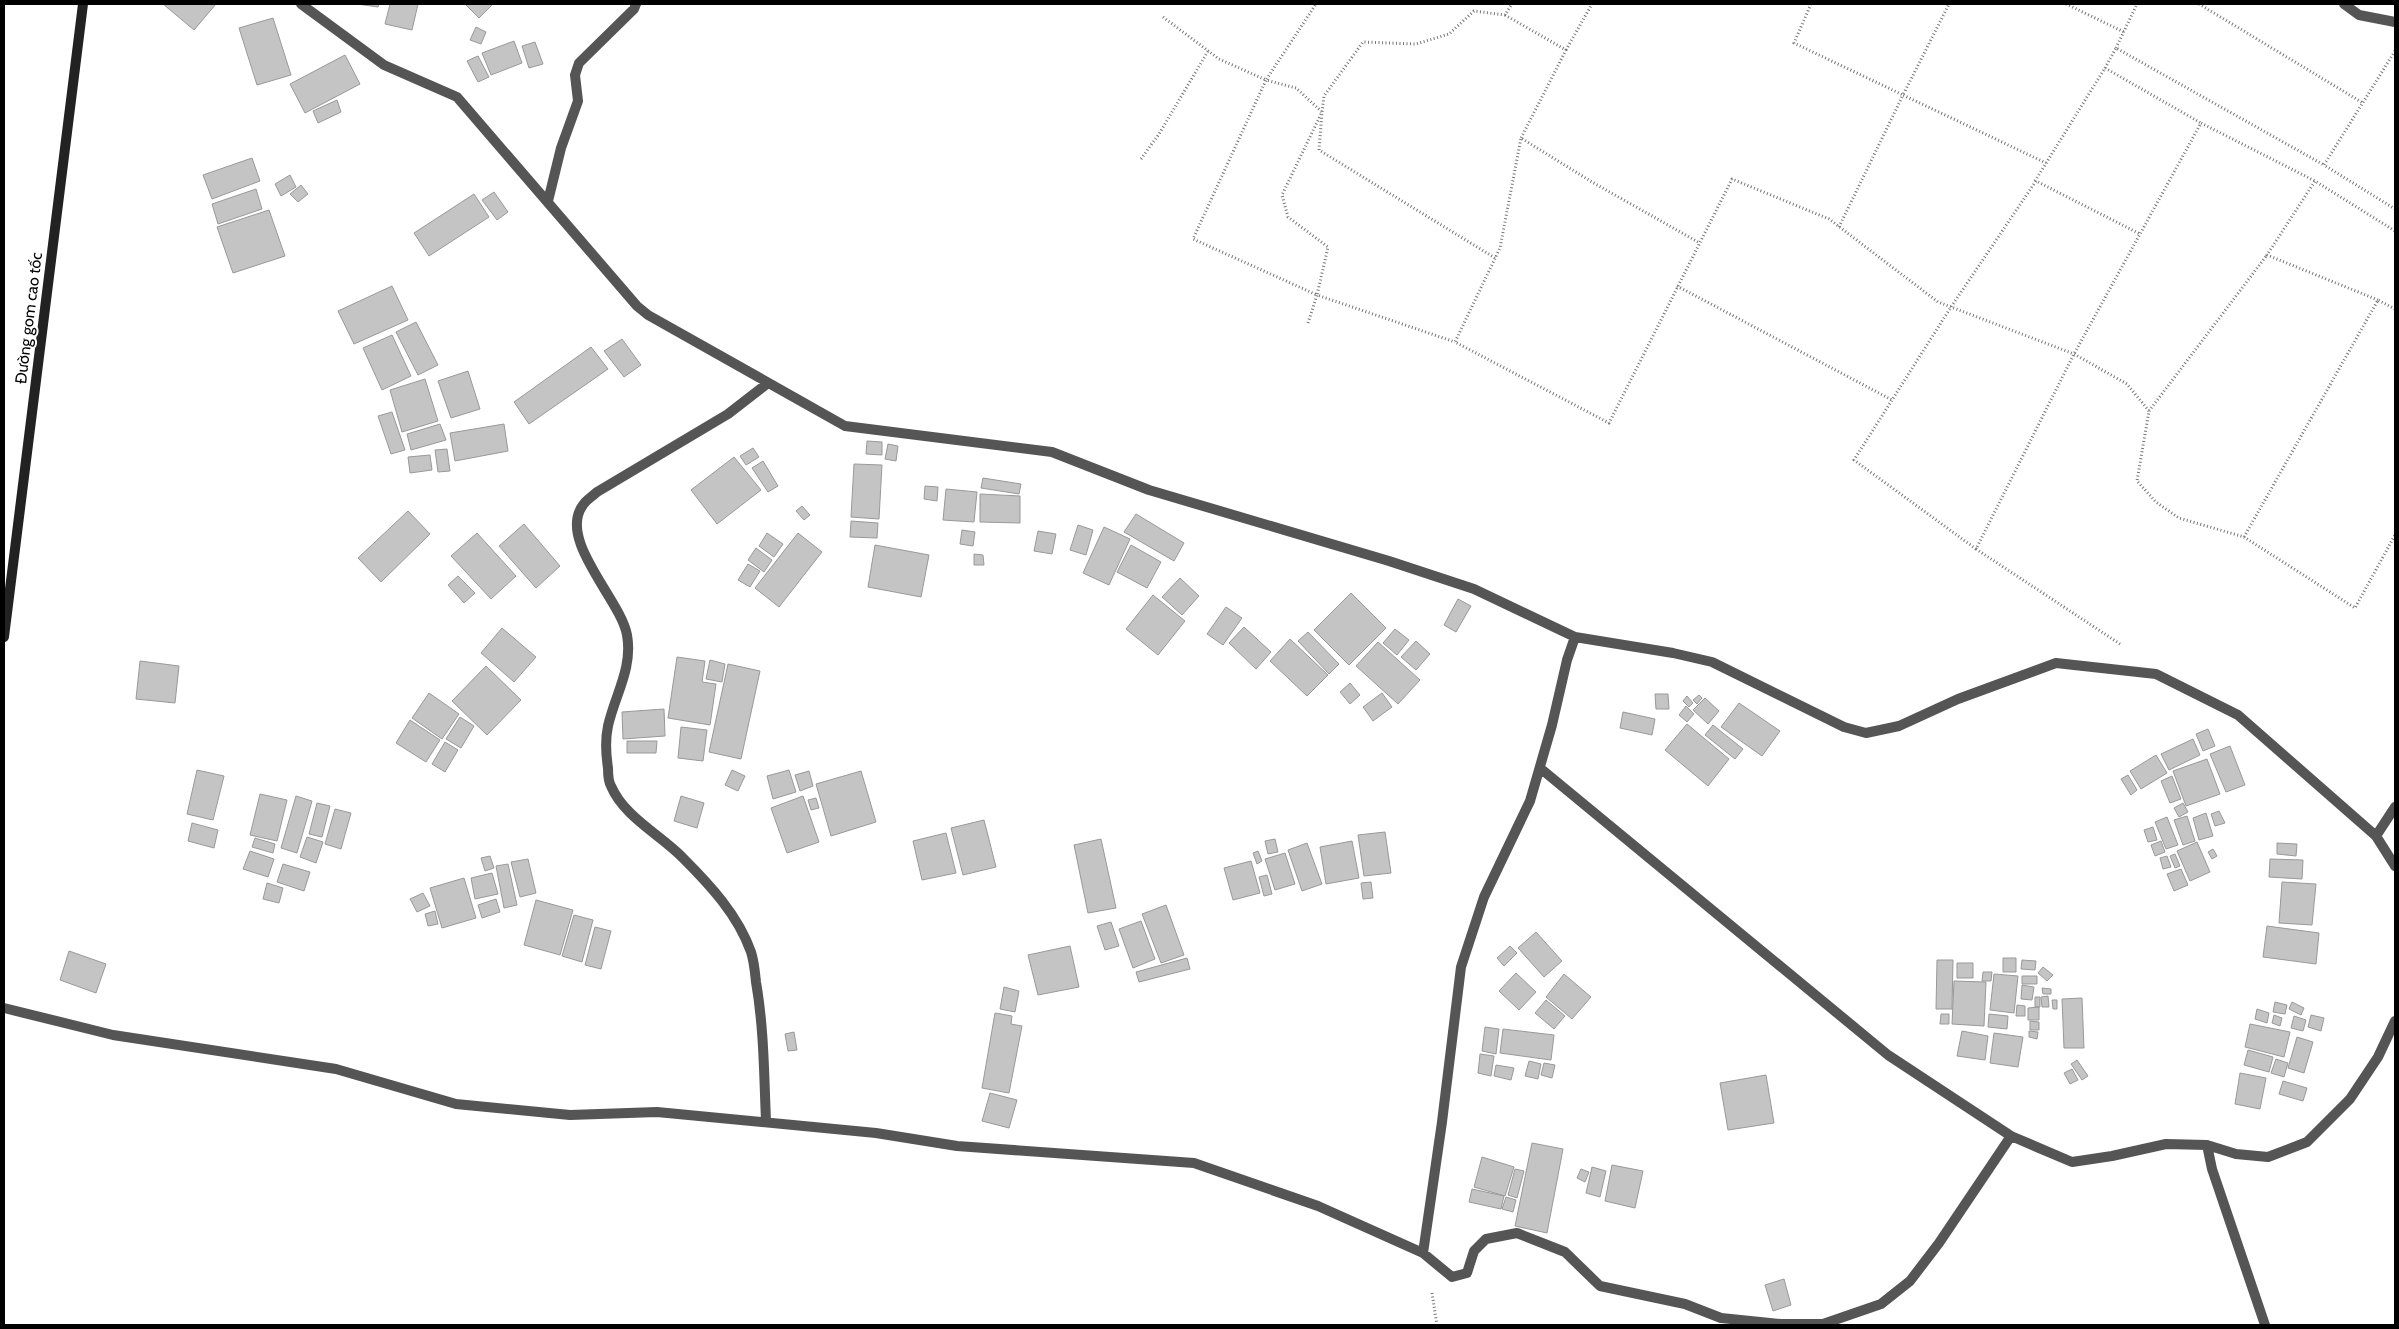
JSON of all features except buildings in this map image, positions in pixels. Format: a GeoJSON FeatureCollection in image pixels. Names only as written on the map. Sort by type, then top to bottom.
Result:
{"type":"FeatureCollection","features":[{"type":"Feature","properties":{"kind":"main road","name":"Đường gom cao tốc"},"geometry":{"type":"LineString","coordinates":[[4,637],[83,4]]}},
{"type":"Feature","properties":{"kind":"street"},"geometry":{"type":"LineString","coordinates":[[302,4],[384,65],[457,97],[637,306],[648,315],[846,426],[1052,452],[1149,490],[1389,561],[1474,589],[1575,637],[1673,653],[1712,662],[1844,727],[1866,733],[1899,726],[1958,699],[2056,663],[2156,674],[2238,714],[2376,836],[2395,866]]}},
{"type":"Feature","properties":{"kind":"street"},"geometry":{"type":"LineString","coordinates":[[548,201],[561,148],[578,101],[575,75],[579,63],[634,9],[636,4]]}},
{"type":"Feature","properties":{"kind":"street"},"geometry":{"type":"LineString","coordinates":[[2344,4],[2359,15],[2395,22]]}},
{"type":"Feature","properties":{"kind":"street"},"geometry":{"type":"LineString","coordinates":[[766,1121],[761,1008],[751,953],[727,908],[706,882],[677,852],[620,801],[610,786],[606,755],[608,727],[626,671],[629,654],[627,635],[623,619],[587,559],[580,542],[576,522],[582,505],[597,492],[728,414],[768,383]]}},
{"type":"Feature","properties":{"kind":"street"},"geometry":{"type":"LineString","coordinates":[[1423,1253],[1442,1122],[1461,967],[1484,897],[1530,801],[1552,725],[1566,660],[1575,637]]}},
{"type":"Feature","properties":{"kind":"street"},"geometry":{"type":"LineString","coordinates":[[1540,768],[1888,1054],[2011,1136],[2072,1162],[2112,1156],[2166,1144],[2207,1145],[2236,1154],[2268,1156],[2307,1142],[2350,1099],[2378,1057],[2395,1021]]}},
{"type":"Feature","properties":{"kind":"street"},"geometry":{"type":"LineString","coordinates":[[2376,836],[2395,807]]}},
{"type":"Feature","properties":{"kind":"street"},"geometry":{"type":"LineString","coordinates":[[4,1008],[113,1035],[336,1069],[456,1104],[570,1115],[657,1112],[876,1133],[957,1146],[1194,1163],[1318,1206],[1423,1253],[1452,1277],[1467,1273],[1474,1252],[1486,1238],[1517,1232],[1565,1252],[1600,1286],[1685,1304],[1721,1318],[1781,1324],[1823,1324],[1881,1304],[1910,1282],[1940,1243],[2011,1136]]}},
{"type":"Feature","properties":{"kind":"street"},"geometry":{"type":"LineString","coordinates":[[2207,1145],[2212,1169],[2265,1325]]}},
{"type":"Feature","properties":{"kind":"path"},"geometry":{"type":"LineString","coordinates":[[1316,4],[1266,80],[1193,239],[1317,295],[1455,342],[1609,423],[1698,242],[1732,179],[1829,220],[1938,302],[2074,354],[2126,384],[2149,411]]}},
{"type":"Feature","properties":{"kind":"path"},"geometry":{"type":"LineString","coordinates":[[1505,15],[1512,4]]}},
{"type":"Feature","properties":{"kind":"path"},"geometry":{"type":"LineString","coordinates":[[1455,342],[1500,248],[1521,138],[1592,4]]}},
{"type":"Feature","properties":{"kind":"path"},"geometry":{"type":"LineString","coordinates":[[1812,4],[1794,43],[2046,163]]}},
{"type":"Feature","properties":{"kind":"path"},"geometry":{"type":"LineString","coordinates":[[1839,228],[1949,4]]}},
{"type":"Feature","properties":{"kind":"path"},"geometry":{"type":"LineString","coordinates":[[2066,4],[2124,32]]}},
{"type":"Feature","properties":{"kind":"path"},"geometry":{"type":"LineString","coordinates":[[2122,646],[1976,549],[1854,460],[2030,189],[2105,68],[2137,4]]}},
{"type":"Feature","properties":{"kind":"path"},"geometry":{"type":"LineString","coordinates":[[2199,4],[2363,103]]}},
{"type":"Feature","properties":{"kind":"path"},"geometry":{"type":"LineString","coordinates":[[1495,258],[1319,150],[1324,96],[1363,42],[1416,44],[1449,34],[1474,11],[1505,15],[1566,50]]}},
{"type":"Feature","properties":{"kind":"path"},"geometry":{"type":"LineString","coordinates":[[1163,17],[1219,59],[1266,80],[1296,88],[1322,112]]}},
{"type":"Feature","properties":{"kind":"path"},"geometry":{"type":"LineString","coordinates":[[2116,48],[2324,165],[2395,209]]}},
{"type":"Feature","properties":{"kind":"path"},"geometry":{"type":"LineString","coordinates":[[1141,159],[1159,134],[1208,51]]}},
{"type":"Feature","properties":{"kind":"path"},"geometry":{"type":"LineString","coordinates":[[2324,165],[2394,58],[2395,51]]}},
{"type":"Feature","properties":{"kind":"path"},"geometry":{"type":"LineString","coordinates":[[2105,68],[2201,123],[2315,181],[2395,231]]}},
{"type":"Feature","properties":{"kind":"path"},"geometry":{"type":"LineString","coordinates":[[1308,323],[1317,295],[1328,247],[1288,218],[1282,195],[1322,112]]}},
{"type":"Feature","properties":{"kind":"path"},"geometry":{"type":"LineString","coordinates":[[1976,549],[2074,354],[2201,123]]}},
{"type":"Feature","properties":{"kind":"path"},"geometry":{"type":"LineString","coordinates":[[1521,138],[1592,182],[1698,242]]}},
{"type":"Feature","properties":{"kind":"path"},"geometry":{"type":"LineString","coordinates":[[2030,189],[2036,181],[2140,234]]}},
{"type":"Feature","properties":{"kind":"path"},"geometry":{"type":"LineString","coordinates":[[2315,181],[2267,255],[2149,411],[2137,481],[2156,502],[2179,518],[2244,537],[2355,608],[2395,535]]}},
{"type":"Feature","properties":{"kind":"path"},"geometry":{"type":"LineString","coordinates":[[2267,255],[2378,300],[2395,309]]}},
{"type":"Feature","properties":{"kind":"path"},"geometry":{"type":"LineString","coordinates":[[1678,286],[1892,400]]}},
{"type":"Feature","properties":{"kind":"path"},"geometry":{"type":"LineString","coordinates":[[2244,537],[2378,300]]}}]}
